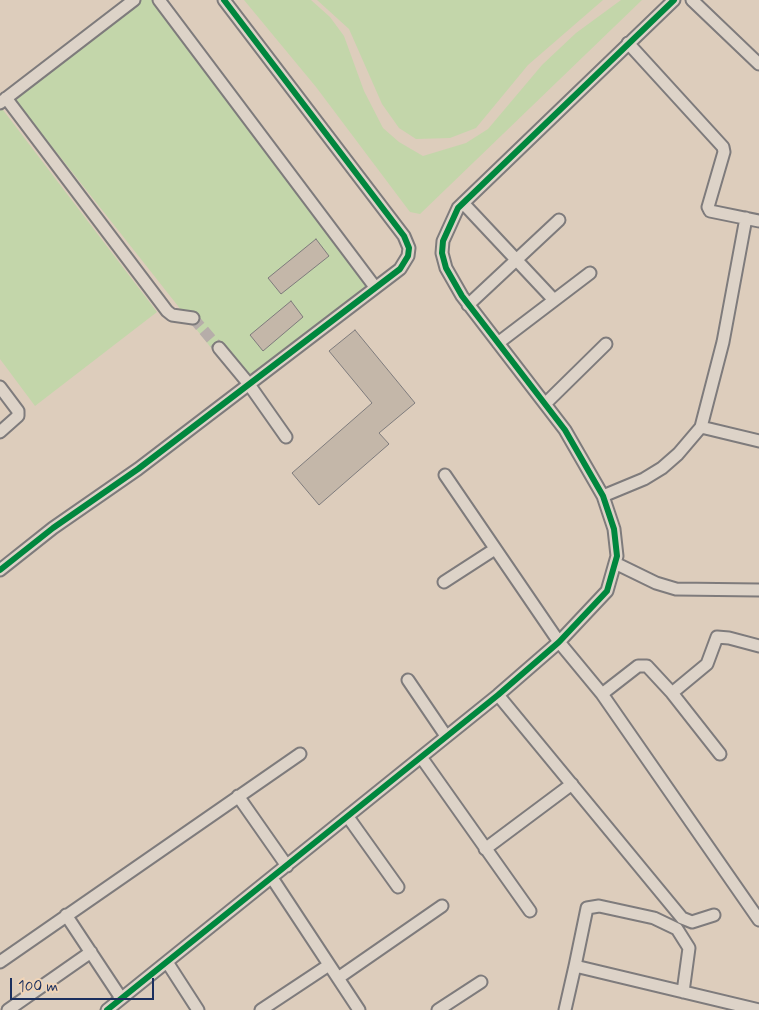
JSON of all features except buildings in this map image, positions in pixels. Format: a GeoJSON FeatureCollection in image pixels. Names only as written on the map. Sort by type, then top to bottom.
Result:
{"type":"FeatureCollection","features":[{"type":"Feature","properties":{"kind":"street"},"geometry":{"type":"LineString","coordinates":[[134,0],[3,101],[167,310],[172,315],[193,318]]}},
{"type":"Feature","properties":{"kind":"street"},"geometry":{"type":"LineString","coordinates":[[160,0],[375,286]]}},
{"type":"Feature","properties":{"kind":"street"},"geometry":{"type":"LineString","coordinates":[[0,570],[53,528],[138,469],[375,286],[400,269],[408,256],[408,248],[404,236],[224,0]]}},
{"type":"Feature","properties":{"kind":"street"},"geometry":{"type":"LineString","coordinates":[[107,1010],[498,695],[560,642],[607,591],[615,563],[614,529],[603,496],[565,430],[468,305],[446,268],[442,253],[447,228],[463,203],[674,0]]}},
{"type":"Feature","properties":{"kind":"street"},"geometry":{"type":"LineString","coordinates":[[692,0],[759,64]]}},
{"type":"Feature","properties":{"kind":"street"},"geometry":{"type":"LineString","coordinates":[[628,44],[723,147],[724,152],[708,207],[710,211],[759,221]]}},
{"type":"Feature","properties":{"kind":"street"},"geometry":{"type":"LineString","coordinates":[[463,203],[554,300]]}},
{"type":"Feature","properties":{"kind":"street"},"geometry":{"type":"LineString","coordinates":[[603,496],[644,479],[662,468],[678,454],[701,428],[723,342],[746,218]]}},
{"type":"Feature","properties":{"kind":"street"},"geometry":{"type":"LineString","coordinates":[[468,305],[559,220]]}},
{"type":"Feature","properties":{"kind":"street"},"geometry":{"type":"LineString","coordinates":[[498,343],[590,273]]}},
{"type":"Feature","properties":{"kind":"street"},"geometry":{"type":"LineString","coordinates":[[545,404],[606,344]]}},
{"type":"Feature","properties":{"kind":"street"},"geometry":{"type":"LineString","coordinates":[[219,348],[248,383],[286,437]]}},
{"type":"Feature","properties":{"kind":"street"},"geometry":{"type":"LineString","coordinates":[[0,387],[18,411],[18,416],[0,432]]}},
{"type":"Feature","properties":{"kind":"street"},"geometry":{"type":"LineString","coordinates":[[701,428],[759,441]]}},
{"type":"Feature","properties":{"kind":"street"},"geometry":{"type":"LineString","coordinates":[[445,475],[560,642],[602,694],[759,920]]}},
{"type":"Feature","properties":{"kind":"street"},"geometry":{"type":"LineString","coordinates":[[444,582],[495,549]]}},
{"type":"Feature","properties":{"kind":"street"},"geometry":{"type":"LineString","coordinates":[[615,563],[656,583],[676,589],[759,589]]}},
{"type":"Feature","properties":{"kind":"street"},"geometry":{"type":"LineString","coordinates":[[672,693],[707,664],[717,637],[729,638],[759,646]]}},
{"type":"Feature","properties":{"kind":"street"},"geometry":{"type":"LineString","coordinates":[[602,694],[642,664],[650,668],[720,754]]}},
{"type":"Feature","properties":{"kind":"street"},"geometry":{"type":"LineString","coordinates":[[408,680],[446,736]]}},
{"type":"Feature","properties":{"kind":"street"},"geometry":{"type":"LineString","coordinates":[[498,695],[682,918],[692,922],[714,915]]}},
{"type":"Feature","properties":{"kind":"street"},"geometry":{"type":"LineString","coordinates":[[0,962],[300,754]]}},
{"type":"Feature","properties":{"kind":"street"},"geometry":{"type":"LineString","coordinates":[[421,757],[530,911]]}},
{"type":"Feature","properties":{"kind":"street"},"geometry":{"type":"LineString","coordinates":[[485,849],[572,784]]}},
{"type":"Feature","properties":{"kind":"street"},"geometry":{"type":"LineString","coordinates":[[238,796],[287,866]]}},
{"type":"Feature","properties":{"kind":"street"},"geometry":{"type":"LineString","coordinates":[[348,817],[398,888]]}},
{"type":"Feature","properties":{"kind":"street"},"geometry":{"type":"LineString","coordinates":[[272,878],[359,1010]]}},
{"type":"Feature","properties":{"kind":"street"},"geometry":{"type":"LineString","coordinates":[[338,978],[442,906]]}},
{"type":"Feature","properties":{"kind":"street"},"geometry":{"type":"LineString","coordinates":[[565,1010],[588,908],[599,906],[654,918],[677,928],[689,948],[683,992]]}},
{"type":"Feature","properties":{"kind":"street"},"geometry":{"type":"LineString","coordinates":[[66,915],[121,998]]}},
{"type":"Feature","properties":{"kind":"street"},"geometry":{"type":"LineString","coordinates":[[8,1010],[91,952]]}},
{"type":"Feature","properties":{"kind":"street"},"geometry":{"type":"LineString","coordinates":[[167,962],[198,1010]]}},
{"type":"Feature","properties":{"kind":"street"},"geometry":{"type":"LineString","coordinates":[[261,1010],[330,965]]}},
{"type":"Feature","properties":{"kind":"street"},"geometry":{"type":"LineString","coordinates":[[575,966],[759,1010]]}},
{"type":"Feature","properties":{"kind":"street"},"geometry":{"type":"LineString","coordinates":[[438,1010],[481,982]]}},
{"type":"Feature","properties":{"kind":"green space"},"geometry":{"type":"Polygon","coordinates":[[[133,0],[155,0],[376,280],[242,387],[12,96],[133,0]]]}},
{"type":"Feature","properties":{"kind":"green space"},"geometry":{"type":"Polygon","coordinates":[[[244,0],[311,0],[330,17],[344,36],[364,91],[383,128],[399,142],[423,156],[466,143],[488,129],[542,65],[576,33],[621,0],[642,0],[420,214],[410,212],[316,87],[244,0]]]}},
{"type":"Feature","properties":{"kind":"green space"},"geometry":{"type":"Polygon","coordinates":[[[317,0],[603,0],[528,65],[476,128],[450,138],[416,139],[399,128],[382,104],[349,29],[317,0]]]}},
{"type":"Feature","properties":{"kind":"green space"},"geometry":{"type":"Polygon","coordinates":[[[0,106],[157,312],[35,406],[0,359],[0,106]]]}},
{"type":"Feature","properties":{"kind":"tunnel"},"geometry":{"type":"LineString","coordinates":[[193,318],[219,348]]}},
{"type":"Feature","properties":{"kind":"cycle path"},"geometry":{"type":"LineString","coordinates":[[0,570],[53,528],[138,469],[400,269],[408,256],[409,248],[404,236],[224,0]]}},
{"type":"Feature","properties":{"kind":"cycle path"},"geometry":{"type":"LineString","coordinates":[[107,1010],[498,695],[559,642],[607,591],[617,556],[614,529],[603,496],[565,430],[462,296],[446,268],[442,253],[443,241],[458,208],[674,0]]}}]}
